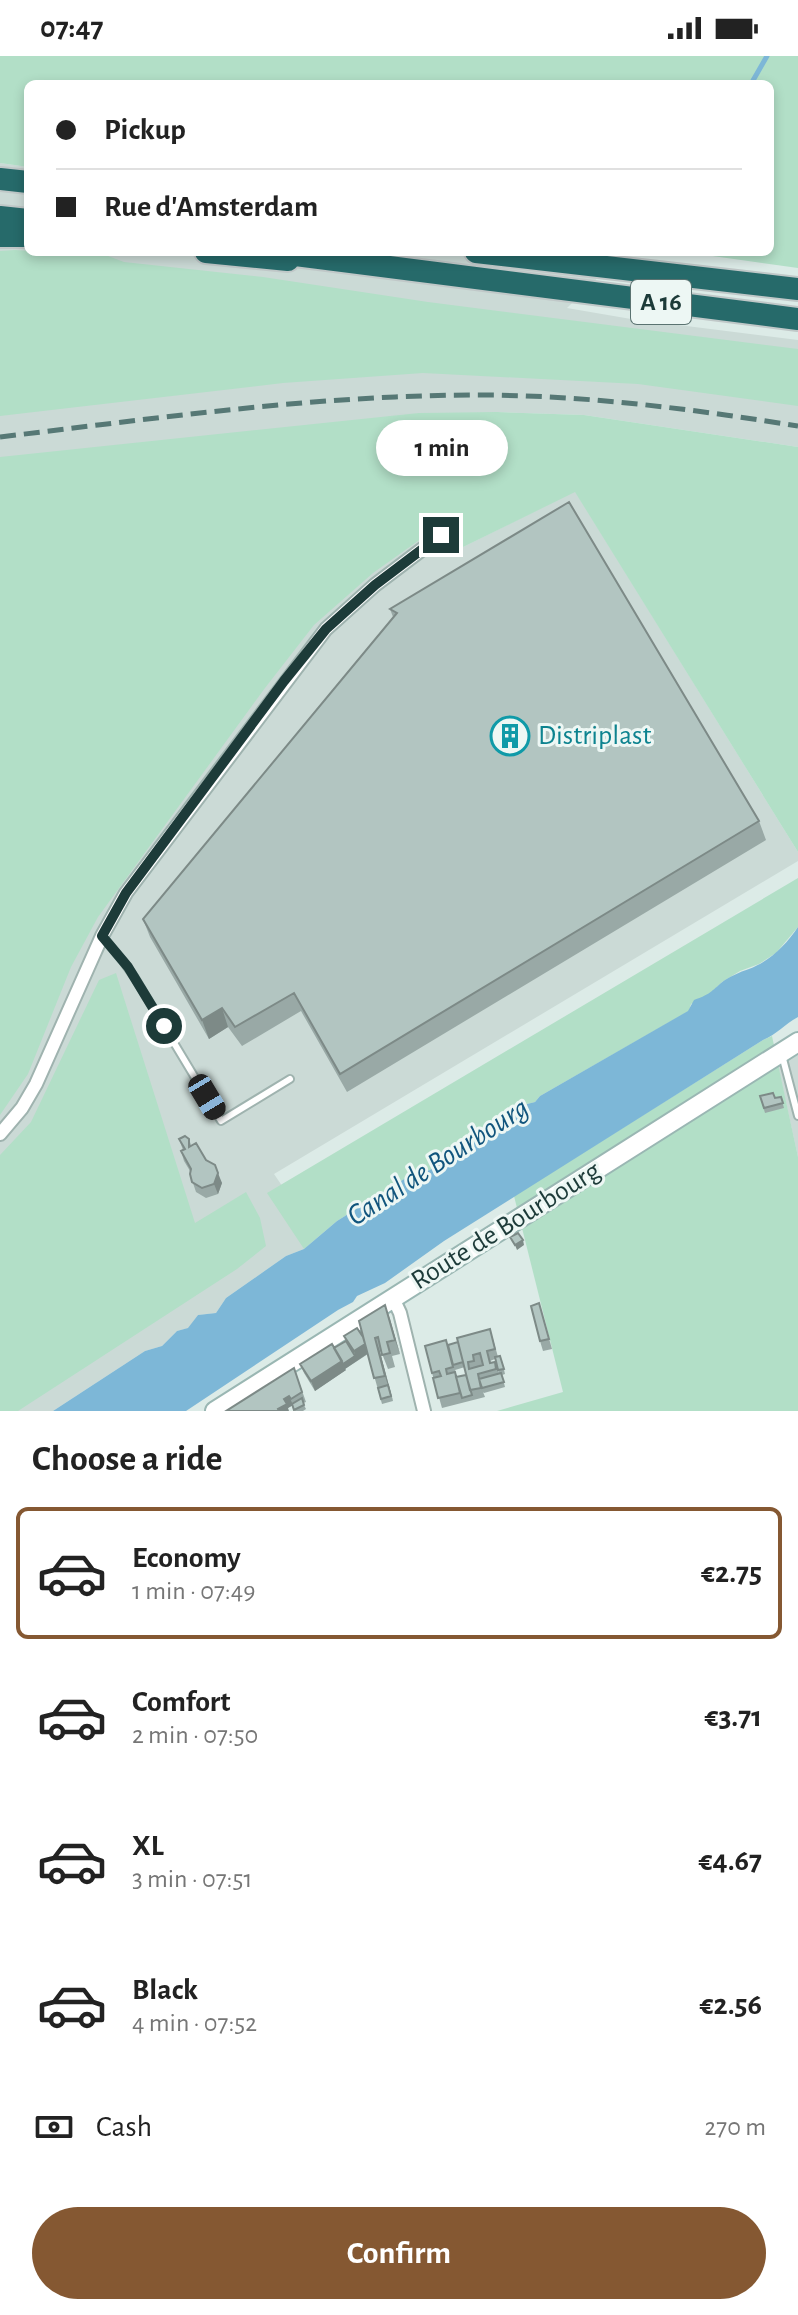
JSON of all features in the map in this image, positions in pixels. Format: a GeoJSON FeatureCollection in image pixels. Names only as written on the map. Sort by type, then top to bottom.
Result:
{"type":"FeatureCollection","features":[{"type":"Feature","properties":{"kind":"highway"},"geometry":{"type":"LineString","coordinates":[[0,179],[24,182]]}},
{"type":"Feature","properties":{"kind":"highway"},"geometry":{"type":"LineString","coordinates":[[0,191],[24,194]]}},
{"type":"Feature","properties":{"kind":"highway"},"geometry":{"type":"LineString","coordinates":[[0,217],[24,220]]}},
{"type":"Feature","properties":{"kind":"highway"},"geometry":{"type":"LineString","coordinates":[[0,236],[24,236]]}},
{"type":"Feature","properties":{"kind":"highway"},"geometry":{"type":"LineString","coordinates":[[245,256],[524,285]]}},
{"type":"Feature","properties":{"kind":"highway","name":"A 16"},"geometry":{"type":"LineString","coordinates":[[303,256],[798,319]]}},
{"type":"Feature","properties":{"kind":"highway","name":"A 16"},"geometry":{"type":"LineString","coordinates":[[511,256],[798,289]]}},
{"type":"Feature","properties":{"kind":"main road","name":"Route de Bourbourg"},"geometry":{"type":"LineString","coordinates":[[215,1411],[798,1042]]}},
{"type":"Feature","properties":{"kind":"street"},"geometry":{"type":"LineString","coordinates":[[0,1134],[22,1108],[44,1070],[102,936],[126,893],[326,629],[366,592],[441,535]]}},
{"type":"Feature","properties":{"kind":"street"},"geometry":{"type":"LineString","coordinates":[[393,1298],[400,1313],[424,1411]]}},
{"type":"Feature","properties":{"kind":"lane"},"geometry":{"type":"LineString","coordinates":[[102,936],[135,978],[221,1121],[290,1079]]}},
{"type":"Feature","properties":{"kind":"lane"},"geometry":{"type":"LineString","coordinates":[[781,1052],[798,1116]]}},
{"type":"Feature","properties":{"kind":"shaded area"},"geometry":{"type":"Polygon","coordinates":[[[0,163],[24,166],[24,256],[620,256],[567,308],[798,340],[798,447],[584,415],[497,412],[457,550],[575,491],[798,852],[798,861],[274,1174],[317,1237],[304,1249],[286,1256],[226,1298],[216,1313],[198,1315],[189,1328],[177,1331],[162,1346],[145,1351],[53,1411],[0,1411],[0,163]]]}},
{"type":"Feature","properties":{"kind":"shaded area"},"geometry":{"type":"Polygon","coordinates":[[[798,1055],[798,1157],[778,1066],[798,1055]]]}},
{"type":"Feature","properties":{"kind":"green space"},"geometry":{"type":"Polygon","coordinates":[[[0,56],[798,56],[798,268],[712,256],[774,256],[774,80],[24,80],[24,166],[0,163],[0,56]]]}},
{"type":"Feature","properties":{"kind":"green space"},"geometry":{"type":"Polygon","coordinates":[[[0,251],[24,251],[24,256],[108,256],[124,262],[263,277],[428,302],[798,349],[798,406],[638,384],[423,373],[283,383],[0,416],[0,251]]]}},
{"type":"Feature","properties":{"kind":"green space"},"geometry":{"type":"Polygon","coordinates":[[[419,413],[584,415],[798,447],[798,852],[575,492],[457,550],[439,526],[373,573],[314,625],[265,688],[98,917],[71,967],[28,1074],[0,1115],[0,457],[419,413]]]}},
{"type":"Feature","properties":{"kind":"green space"},"geometry":{"type":"Polygon","coordinates":[[[798,878],[798,927],[776,953],[722,982],[709,995],[691,1004],[689,1011],[540,1096],[523,1110],[506,1117],[469,1145],[443,1158],[430,1170],[409,1176],[337,1221],[304,1249],[267,1193],[798,878]]]}},
{"type":"Feature","properties":{"kind":"green space"},"geometry":{"type":"Polygon","coordinates":[[[116,973],[195,1223],[246,1192],[260,1218],[266,1246],[237,1269],[18,1411],[0,1411],[0,1155],[31,1122],[99,980],[116,973]]]}},
{"type":"Feature","properties":{"kind":"green space"},"geometry":{"type":"Polygon","coordinates":[[[772,1036],[798,1157],[798,1411],[497,1411],[563,1392],[514,1196],[772,1036]]]}},
{"type":"Feature","properties":{"kind":"water"},"geometry":{"type":"Polygon","coordinates":[[[798,927],[798,1017],[772,1035],[444,1241],[385,1283],[357,1296],[353,1302],[186,1411],[53,1411],[145,1351],[162,1346],[177,1331],[188,1328],[198,1315],[216,1313],[226,1298],[286,1256],[304,1249],[337,1221],[409,1176],[430,1170],[443,1158],[469,1145],[506,1117],[523,1110],[527,1104],[688,1011],[694,1000],[771,957],[798,927]]]}},
{"type":"Feature","properties":{"kind":"building","name":"Distriplast"},"geometry":{"type":"Polygon","coordinates":[[[569,502],[759,821],[340,1074],[294,993],[235,1027],[222,1008],[202,1020],[143,919],[397,613],[390,609],[569,502]]]}},
{"type":"Feature","properties":{"kind":"building"},"geometry":{"type":"Polygon","coordinates":[[[773,1093],[775,1098],[781,1097],[783,1103],[764,1108],[760,1096],[773,1093]]]}},
{"type":"Feature","properties":{"kind":"building"},"geometry":{"type":"Polygon","coordinates":[[[185,1136],[189,1139],[189,1147],[196,1143],[206,1160],[215,1165],[218,1173],[214,1184],[202,1188],[192,1182],[191,1169],[181,1151],[185,1149],[179,1139],[185,1136]]]}},
{"type":"Feature","properties":{"kind":"building"},"geometry":{"type":"Polygon","coordinates":[[[518,1233],[523,1240],[515,1245],[510,1237],[518,1233]]]}},
{"type":"Feature","properties":{"kind":"building"},"geometry":{"type":"Polygon","coordinates":[[[539,1303],[549,1339],[540,1341],[531,1306],[539,1303]]]}},
{"type":"Feature","properties":{"kind":"building"},"geometry":{"type":"Polygon","coordinates":[[[385,1305],[395,1340],[387,1342],[390,1353],[382,1355],[378,1337],[375,1338],[385,1376],[374,1378],[359,1321],[385,1305]]]}},
{"type":"Feature","properties":{"kind":"building"},"geometry":{"type":"Polygon","coordinates":[[[357,1328],[365,1344],[354,1351],[344,1336],[357,1328]]]}},
{"type":"Feature","properties":{"kind":"building"},"geometry":{"type":"Polygon","coordinates":[[[490,1329],[495,1349],[487,1351],[490,1363],[495,1362],[496,1369],[478,1374],[481,1388],[470,1390],[457,1338],[490,1329]],[[480,1353],[473,1355],[474,1361],[468,1362],[469,1369],[483,1365],[480,1353]]]}},
{"type":"Feature","properties":{"kind":"building"},"geometry":{"type":"Polygon","coordinates":[[[446,1340],[453,1367],[446,1369],[447,1374],[455,1372],[460,1393],[438,1398],[433,1378],[441,1376],[439,1371],[432,1373],[425,1346],[446,1340]]]}},
{"type":"Feature","properties":{"kind":"building"},"geometry":{"type":"Polygon","coordinates":[[[346,1341],[355,1356],[343,1364],[334,1348],[346,1341]]]}},
{"type":"Feature","properties":{"kind":"building"},"geometry":{"type":"Polygon","coordinates":[[[458,1342],[463,1362],[453,1365],[448,1345],[458,1342]]]}},
{"type":"Feature","properties":{"kind":"building"},"geometry":{"type":"Polygon","coordinates":[[[332,1344],[342,1361],[311,1381],[300,1364],[332,1344]]]}},
{"type":"Feature","properties":{"kind":"building"},"geometry":{"type":"Polygon","coordinates":[[[500,1356],[504,1369],[498,1370],[495,1357],[500,1356]]]}},
{"type":"Feature","properties":{"kind":"building"},"geometry":{"type":"Polygon","coordinates":[[[294,1368],[302,1392],[291,1399],[289,1396],[284,1399],[287,1404],[279,1411],[226,1411],[294,1368]]]}},
{"type":"Feature","properties":{"kind":"building"},"geometry":{"type":"Polygon","coordinates":[[[501,1373],[504,1382],[482,1388],[479,1379],[501,1373]]]}},
{"type":"Feature","properties":{"kind":"building"},"geometry":{"type":"Polygon","coordinates":[[[466,1375],[472,1395],[462,1398],[456,1377],[466,1375]]]}},
{"type":"Feature","properties":{"kind":"building"},"geometry":{"type":"Polygon","coordinates":[[[388,1385],[391,1396],[381,1399],[378,1388],[388,1385]]]}},
{"type":"Feature","properties":{"kind":"building"},"geometry":{"type":"Polygon","coordinates":[[[302,1398],[304,1405],[294,1410],[292,1404],[302,1398]]]}},
{"type":"Feature","properties":{"kind":"waterway"},"geometry":{"type":"LineString","coordinates":[[753,80],[767,56]]}},
{"type":"Feature","properties":{"kind":"railway"},"geometry":{"type":"LineString","coordinates":[[0,437],[298,403],[478,395],[558,397],[638,404],[798,426]]}},
{"type":"Feature","properties":{"kind":"place","name":"Distriplast"},"geometry":{"type":"Point","coordinates":[510,736]}},
{"type":"Feature","properties":{"kind":"route"},"geometry":{"type":"LineString","coordinates":[[164,1026],[128,967],[102,936],[107,924],[126,893],[326,629],[349,606],[441,535]]}},
{"type":"Feature","properties":{"kind":"water label","name":"Canal de Bourbourg"},"geometry":{"type":"Point","coordinates":[438,1162]}}]}
